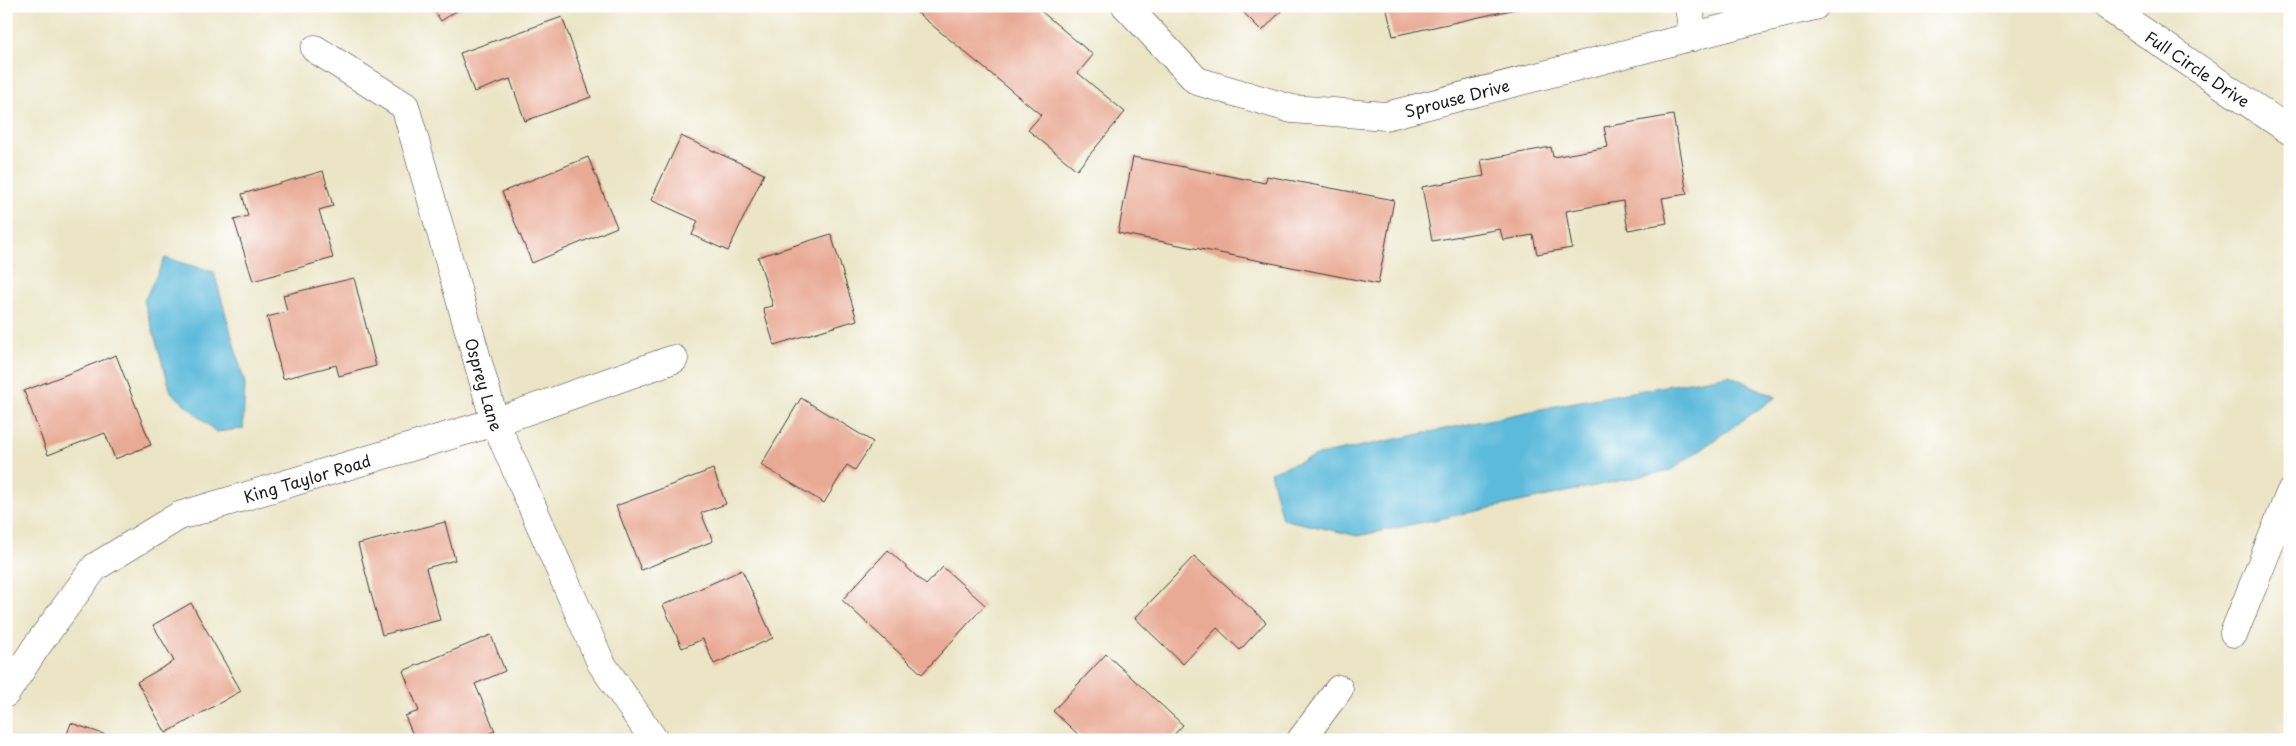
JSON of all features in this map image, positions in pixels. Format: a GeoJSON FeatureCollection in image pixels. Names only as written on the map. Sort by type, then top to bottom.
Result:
{"type":"FeatureCollection","features":[{"type":"Feature","properties":{"kind":"street","name":"Sprouse Drive"},"geometry":{"type":"LineString","coordinates":[[1126,6],[1197,81],[1292,109],[1386,116],[1752,20],[1815,6]]}},
{"type":"Feature","properties":{"kind":"street"},"geometry":{"type":"LineString","coordinates":[[1689,6],[1693,37]]}},
{"type":"Feature","properties":{"kind":"street","name":"Full Circle Drive"},"geometry":{"type":"LineString","coordinates":[[2106,6],[2290,131]]}},
{"type":"Feature","properties":{"kind":"street","name":"Osprey Lane"},"geometry":{"type":"LineString","coordinates":[[316,49],[406,106],[495,422],[601,663],[654,740]]}},
{"type":"Feature","properties":{"kind":"street","name":"King Taylor Road"},"geometry":{"type":"LineString","coordinates":[[6,693],[36,647],[95,567],[179,516],[495,422],[674,359]]}},
{"type":"Feature","properties":{"kind":"street"},"geometry":{"type":"LineString","coordinates":[[2234,632],[2290,493]]}},
{"type":"Feature","properties":{"kind":"street"},"geometry":{"type":"LineString","coordinates":[[1301,740],[1339,690]]}},
{"type":"Feature","properties":{"kind":"water"},"geometry":{"type":"Polygon","coordinates":[[[165,258],[214,272],[245,384],[243,429],[216,432],[171,392],[144,301],[165,258]]]}},
{"type":"Feature","properties":{"kind":"water"},"geometry":{"type":"Polygon","coordinates":[[[1729,375],[1776,397],[1671,470],[1358,536],[1282,519],[1270,472],[1319,455],[1575,402],[1729,375]]]}},
{"type":"Feature","properties":{"kind":"building"},"geometry":{"type":"Polygon","coordinates":[[[431,6],[464,6],[441,21],[431,6]]]}},
{"type":"Feature","properties":{"kind":"building"},"geometry":{"type":"Polygon","coordinates":[[[909,6],[1035,6],[1093,55],[1078,73],[1125,112],[1077,170],[1028,130],[1041,115],[909,6]]]}},
{"type":"Feature","properties":{"kind":"building"},"geometry":{"type":"Polygon","coordinates":[[[1237,6],[1286,6],[1262,31],[1237,6]]]}},
{"type":"Feature","properties":{"kind":"building"},"geometry":{"type":"Polygon","coordinates":[[[1386,6],[1525,6],[1525,7],[1393,36],[1386,6]]]}},
{"type":"Feature","properties":{"kind":"building"},"geometry":{"type":"Polygon","coordinates":[[[562,17],[591,97],[525,121],[510,79],[474,92],[460,53],[562,17]]]}},
{"type":"Feature","properties":{"kind":"building"},"geometry":{"type":"Polygon","coordinates":[[[1673,115],[1687,194],[1662,198],[1667,223],[1628,230],[1623,201],[1566,211],[1572,248],[1537,254],[1533,235],[1503,240],[1500,229],[1432,241],[1422,187],[1484,176],[1481,160],[1551,147],[1553,157],[1608,147],[1604,127],[1673,115]]]}},
{"type":"Feature","properties":{"kind":"building"},"geometry":{"type":"Polygon","coordinates":[[[681,136],[764,174],[728,251],[692,235],[698,221],[651,200],[681,136]]]}},
{"type":"Feature","properties":{"kind":"building"},"geometry":{"type":"Polygon","coordinates":[[[588,157],[617,227],[532,263],[502,192],[588,157]]]}},
{"type":"Feature","properties":{"kind":"building"},"geometry":{"type":"Polygon","coordinates":[[[1133,157],[1265,183],[1267,176],[1394,200],[1378,284],[1118,233],[1133,157]]]}},
{"type":"Feature","properties":{"kind":"building"},"geometry":{"type":"Polygon","coordinates":[[[323,171],[333,206],[319,210],[333,258],[253,281],[234,220],[248,216],[242,194],[323,171]]]}},
{"type":"Feature","properties":{"kind":"building"},"geometry":{"type":"Polygon","coordinates":[[[831,234],[857,320],[774,345],[763,308],[773,306],[758,257],[831,234]]]}},
{"type":"Feature","properties":{"kind":"building"},"geometry":{"type":"Polygon","coordinates":[[[354,278],[376,366],[339,376],[336,365],[283,379],[267,317],[287,312],[283,295],[354,278]]]}},
{"type":"Feature","properties":{"kind":"building"},"geometry":{"type":"Polygon","coordinates":[[[116,355],[151,445],[115,459],[105,433],[48,455],[24,391],[116,355]]]}},
{"type":"Feature","properties":{"kind":"building"},"geometry":{"type":"Polygon","coordinates":[[[801,398],[873,442],[855,470],[847,465],[824,503],[761,465],[801,398]]]}},
{"type":"Feature","properties":{"kind":"building"},"geometry":{"type":"Polygon","coordinates":[[[713,469],[726,504],[701,513],[713,541],[641,570],[616,506],[713,469]]]}},
{"type":"Feature","properties":{"kind":"building"},"geometry":{"type":"Polygon","coordinates":[[[445,522],[455,560],[426,568],[440,620],[382,635],[358,544],[445,522]]]}},
{"type":"Feature","properties":{"kind":"building"},"geometry":{"type":"Polygon","coordinates":[[[888,550],[926,585],[943,567],[985,605],[922,674],[842,600],[888,550]]]}},
{"type":"Feature","properties":{"kind":"building"},"geometry":{"type":"Polygon","coordinates":[[[1194,556],[1266,622],[1240,650],[1217,628],[1183,664],[1135,618],[1194,556]]]}},
{"type":"Feature","properties":{"kind":"building"},"geometry":{"type":"Polygon","coordinates":[[[742,570],[773,638],[714,664],[703,639],[682,648],[663,605],[742,570]]]}},
{"type":"Feature","properties":{"kind":"building"},"geometry":{"type":"Polygon","coordinates":[[[191,603],[241,691],[166,733],[137,682],[174,661],[153,625],[191,603]]]}},
{"type":"Feature","properties":{"kind":"building"},"geometry":{"type":"Polygon","coordinates":[[[491,635],[505,671],[475,684],[495,731],[473,740],[415,740],[405,716],[419,711],[403,671],[491,635]]]}},
{"type":"Feature","properties":{"kind":"building"},"geometry":{"type":"Polygon","coordinates":[[[1106,654],[1183,725],[1169,740],[1138,740],[1135,736],[1132,740],[1084,740],[1053,711],[1106,654]]]}},
{"type":"Feature","properties":{"kind":"building"},"geometry":{"type":"Polygon","coordinates":[[[71,723],[118,739],[118,740],[65,740],[71,723]]]}}]}
